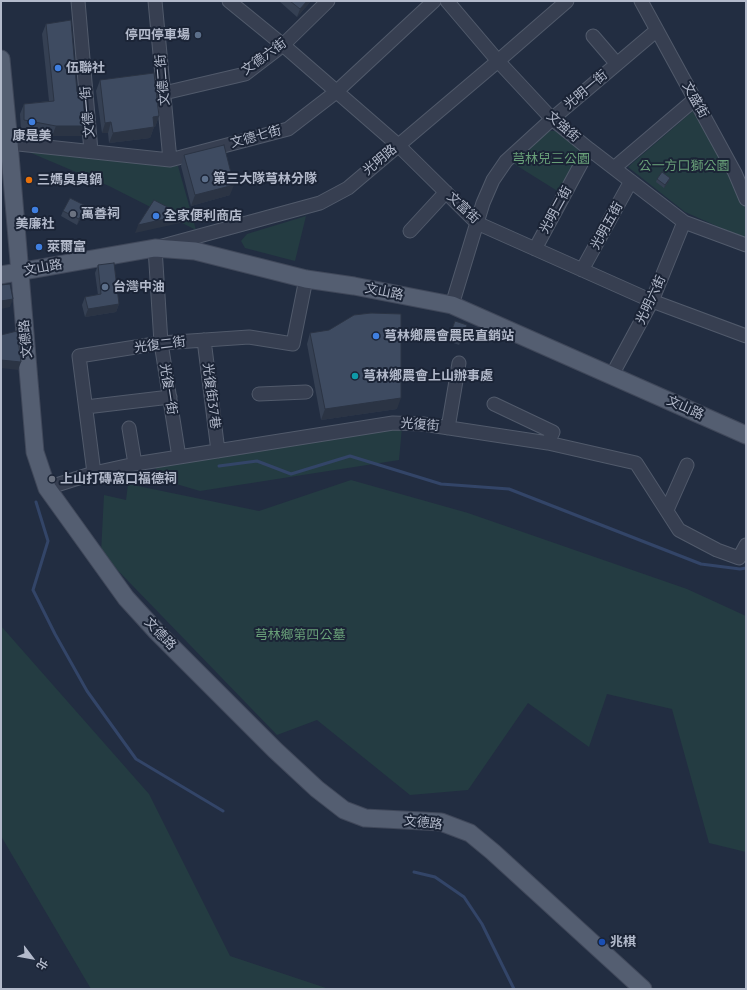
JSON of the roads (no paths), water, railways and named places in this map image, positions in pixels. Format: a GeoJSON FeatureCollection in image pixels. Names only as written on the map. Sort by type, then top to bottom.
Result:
{"type":"FeatureCollection","features":[{"type":"Feature","properties":{"kind":"main road","name":"文德路"},"geometry":{"type":"LineString","coordinates":[[1,59],[10,143],[35,452],[47,488],[126,598],[157,632],[275,750],[317,789],[344,810],[365,818],[441,822],[470,833],[493,852],[643,989]]}},
{"type":"Feature","properties":{"kind":"main road","name":"文山路"},"geometry":{"type":"LineString","coordinates":[[1,275],[154,248],[195,251],[306,279],[354,286],[452,304],[746,435]]}},
{"type":"Feature","properties":{"kind":"street","name":"文德一街"},"geometry":{"type":"LineString","coordinates":[[78,1],[91,151]]}},
{"type":"Feature","properties":{"kind":"street","name":"文德二街"},"geometry":{"type":"LineString","coordinates":[[155,1],[170,160]]}},
{"type":"Feature","properties":{"kind":"street","name":"文富街"},"geometry":{"type":"LineString","coordinates":[[229,1],[283,45],[398,145],[477,223],[652,301],[746,336]]}},
{"type":"Feature","properties":{"kind":"street","name":"文德六街"},"geometry":{"type":"LineString","coordinates":[[164,93],[245,74],[283,45],[328,1]]}},
{"type":"Feature","properties":{"kind":"street","name":"文德七街"},"geometry":{"type":"LineString","coordinates":[[10,143],[170,160],[288,129],[336,92],[434,1]]}},
{"type":"Feature","properties":{"kind":"street","name":"文強街"},"geometry":{"type":"LineString","coordinates":[[447,1],[498,61],[552,119],[684,222],[746,245]]}},
{"type":"Feature","properties":{"kind":"street","name":"光明路"},"geometry":{"type":"LineString","coordinates":[[154,248],[320,203],[348,188],[567,1]]}},
{"type":"Feature","properties":{"kind":"street","name":"文盛街"},"geometry":{"type":"LineString","coordinates":[[641,1],[735,173],[746,199]]}},
{"type":"Feature","properties":{"kind":"street","name":"光明一街"},"geometry":{"type":"LineString","coordinates":[[452,304],[483,203],[493,180],[506,161],[552,119],[657,30]]}},
{"type":"Feature","properties":{"kind":"street"},"geometry":{"type":"LineString","coordinates":[[593,36],[616,64]]}},
{"type":"Feature","properties":{"kind":"street"},"geometry":{"type":"LineString","coordinates":[[614,168],[694,100]]}},
{"type":"Feature","properties":{"kind":"street","name":"光明二街"},"geometry":{"type":"LineString","coordinates":[[535,249],[589,149]]}},
{"type":"Feature","properties":{"kind":"street","name":"光明五街"},"geometry":{"type":"LineString","coordinates":[[582,270],[631,181]]}},
{"type":"Feature","properties":{"kind":"street"},"geometry":{"type":"LineString","coordinates":[[410,231],[446,192]]}},
{"type":"Feature","properties":{"kind":"street","name":"光明六街"},"geometry":{"type":"LineString","coordinates":[[612,375],[652,301],[684,222]]}},
{"type":"Feature","properties":{"kind":"street","name":"光復一街"},"geometry":{"type":"LineString","coordinates":[[154,248],[161,343],[179,457]]}},
{"type":"Feature","properties":{"kind":"street","name":"光復二街"},"geometry":{"type":"LineString","coordinates":[[94,473],[79,356],[161,343],[249,336],[293,344],[306,279]]}},
{"type":"Feature","properties":{"kind":"street","name":"光復街37巷"},"geometry":{"type":"LineString","coordinates":[[204,340],[218,451]]}},
{"type":"Feature","properties":{"kind":"street"},"geometry":{"type":"LineString","coordinates":[[448,428],[459,363]]}},
{"type":"Feature","properties":{"kind":"street"},"geometry":{"type":"LineString","coordinates":[[259,394],[306,392]]}},
{"type":"Feature","properties":{"kind":"street"},"geometry":{"type":"LineString","coordinates":[[86,407],[170,397]]}},
{"type":"Feature","properties":{"kind":"street"},"geometry":{"type":"LineString","coordinates":[[494,404],[553,432],[548,443]]}},
{"type":"Feature","properties":{"kind":"street","name":"光復街"},"geometry":{"type":"LineString","coordinates":[[47,488],[94,473],[135,464],[393,423],[423,424],[548,443],[636,463],[679,530],[717,550],[739,558],[746,545]]}},
{"type":"Feature","properties":{"kind":"street"},"geometry":{"type":"LineString","coordinates":[[130,428],[135,464]]}},
{"type":"Feature","properties":{"kind":"street"},"geometry":{"type":"LineString","coordinates":[[666,510],[687,465]]}},
{"type":"Feature","properties":{"kind":"waterway"},"geometry":{"type":"LineString","coordinates":[[219,466],[257,461],[291,474],[350,456],[441,484],[509,489],[701,564],[740,569],[746,568]]}},
{"type":"Feature","properties":{"kind":"waterway"},"geometry":{"type":"LineString","coordinates":[[36,502],[48,541],[33,590],[55,634],[87,691],[136,759],[223,811]]}},
{"type":"Feature","properties":{"kind":"waterway"},"geometry":{"type":"LineString","coordinates":[[414,872],[435,877],[464,897],[482,924],[514,989]]}},
{"type":"Feature","properties":{"kind":"place","name":"停四停車場"},"geometry":{"type":"Point","coordinates":[198,35]}},
{"type":"Feature","properties":{"kind":"place","name":"伍聯社"},"geometry":{"type":"Point","coordinates":[58,68]}},
{"type":"Feature","properties":{"kind":"place","name":"康是美"},"geometry":{"type":"Point","coordinates":[32,122]}},
{"type":"Feature","properties":{"kind":"place","name":"第三大隊芎林分隊"},"geometry":{"type":"Point","coordinates":[205,179]}},
{"type":"Feature","properties":{"kind":"place","name":"三媽臭臭鍋"},"geometry":{"type":"Point","coordinates":[29,180]}},
{"type":"Feature","properties":{"kind":"place","name":"美廉社"},"geometry":{"type":"Point","coordinates":[35,210]}},
{"type":"Feature","properties":{"kind":"place","name":"萬善祠"},"geometry":{"type":"Point","coordinates":[73,214]}},
{"type":"Feature","properties":{"kind":"place","name":"全家便利商店"},"geometry":{"type":"Point","coordinates":[156,216]}},
{"type":"Feature","properties":{"kind":"place","name":"萊爾富"},"geometry":{"type":"Point","coordinates":[39,247]}},
{"type":"Feature","properties":{"kind":"place","name":"台灣中油"},"geometry":{"type":"Point","coordinates":[105,287]}},
{"type":"Feature","properties":{"kind":"place","name":"芎林鄉農會農民直銷站"},"geometry":{"type":"Point","coordinates":[376,336]}},
{"type":"Feature","properties":{"kind":"place","name":"芎林鄉農會上山辦事處"},"geometry":{"type":"Point","coordinates":[355,376]}},
{"type":"Feature","properties":{"kind":"place","name":"上山打磚窩口福德祠"},"geometry":{"type":"Point","coordinates":[52,479]}},
{"type":"Feature","properties":{"kind":"place","name":"兆棋"},"geometry":{"type":"Point","coordinates":[602,942]}},
{"type":"Feature","properties":{"kind":"park label","name":"芎林兒三公園"},"geometry":{"type":"Point","coordinates":[551,159]}},
{"type":"Feature","properties":{"kind":"park label","name":"公一方口獅公園"},"geometry":{"type":"Point","coordinates":[684,166]}},
{"type":"Feature","properties":{"kind":"park label","name":"芎林鄉第四公墓"},"geometry":{"type":"Point","coordinates":[300,635]}}]}
